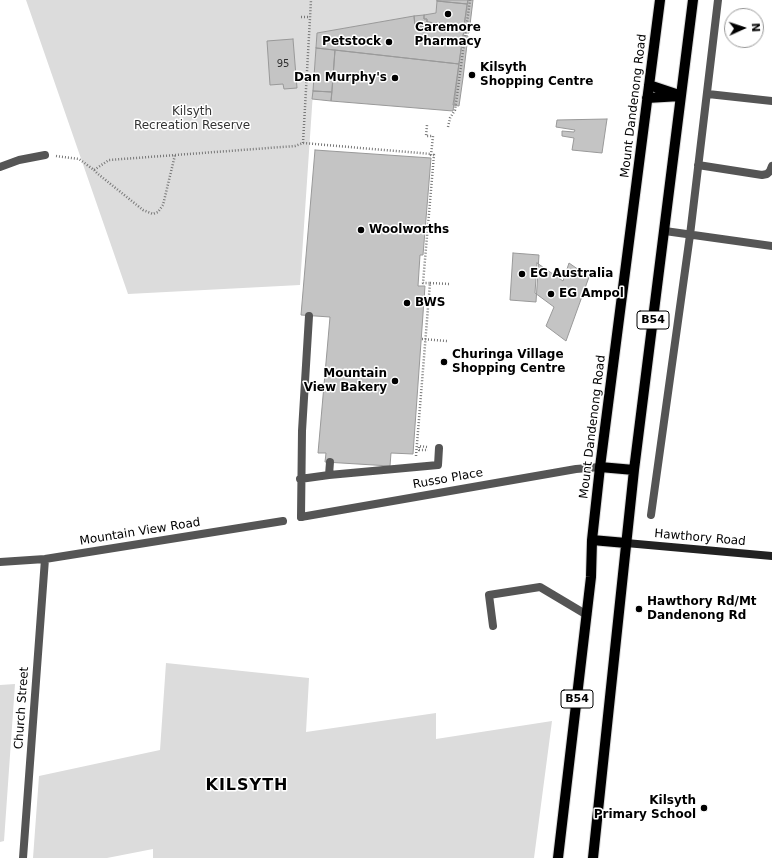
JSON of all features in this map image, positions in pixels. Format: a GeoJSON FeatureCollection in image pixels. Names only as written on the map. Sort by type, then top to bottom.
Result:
{"type":"FeatureCollection","features":[{"type":"Feature","properties":{"kind":"main road","name":"Mount Dandenong Road"},"geometry":{"type":"LineString","coordinates":[[558,858],[587,615],[591,577],[592,540],[600,467],[660,0]]}},
{"type":"Feature","properties":{"kind":"main road","name":"B54"},"geometry":{"type":"LineString","coordinates":[[593,858],[634,470],[693,0]]}},
{"type":"Feature","properties":{"kind":"main road"},"geometry":{"type":"LineString","coordinates":[[649,85],[681,96]]}},
{"type":"Feature","properties":{"kind":"main road"},"geometry":{"type":"LineString","coordinates":[[647,98],[681,96]]}},
{"type":"Feature","properties":{"kind":"main road"},"geometry":{"type":"LineString","coordinates":[[600,467],[634,470]]}},
{"type":"Feature","properties":{"kind":"main road"},"geometry":{"type":"LineString","coordinates":[[592,540],[626,543]]}},
{"type":"Feature","properties":{"kind":"main road","name":"Hawthory Road"},"geometry":{"type":"LineString","coordinates":[[626,543],[772,556]]}},
{"type":"Feature","properties":{"kind":"street"},"geometry":{"type":"LineString","coordinates":[[651,515],[690,235],[718,0]]}},
{"type":"Feature","properties":{"kind":"street"},"geometry":{"type":"LineString","coordinates":[[708,94],[772,101]]}},
{"type":"Feature","properties":{"kind":"street"},"geometry":{"type":"LineString","coordinates":[[0,167],[19,160],[45,155]]}},
{"type":"Feature","properties":{"kind":"street"},"geometry":{"type":"LineString","coordinates":[[698,165],[762,175],[767,174],[772,166]]}},
{"type":"Feature","properties":{"kind":"street"},"geometry":{"type":"LineString","coordinates":[[665,231],[772,246]]}},
{"type":"Feature","properties":{"kind":"street"},"geometry":{"type":"LineString","coordinates":[[309,316],[300,479],[438,465],[439,448]]}},
{"type":"Feature","properties":{"kind":"street"},"geometry":{"type":"LineString","coordinates":[[329,475],[330,462]]}},
{"type":"Feature","properties":{"kind":"street","name":"Russo Place"},"geometry":{"type":"LineString","coordinates":[[300,479],[300,517],[576,469],[600,467]]}},
{"type":"Feature","properties":{"kind":"street","name":"Mountain View Road"},"geometry":{"type":"LineString","coordinates":[[0,562],[45,559],[283,521]]}},
{"type":"Feature","properties":{"kind":"street","name":"Church Street"},"geometry":{"type":"LineString","coordinates":[[23,858],[45,559]]}},
{"type":"Feature","properties":{"kind":"street"},"geometry":{"type":"LineString","coordinates":[[494,626],[489,595],[540,587],[587,615]]}},
{"type":"Feature","properties":{"kind":"path"},"geometry":{"type":"LineString","coordinates":[[303,143],[311,0]]}},
{"type":"Feature","properties":{"kind":"path"},"geometry":{"type":"LineString","coordinates":[[448,127],[450,118],[455,110],[470,0]]}},
{"type":"Feature","properties":{"kind":"path"},"geometry":{"type":"LineString","coordinates":[[301,17],[310,17]]}},
{"type":"Feature","properties":{"kind":"path"},"geometry":{"type":"LineString","coordinates":[[427,125],[426,136],[433,136],[431,154],[434,155],[423,283],[450,284]]}},
{"type":"Feature","properties":{"kind":"path"},"geometry":{"type":"LineString","coordinates":[[94,170],[109,160],[295,146],[303,143],[431,154]]}},
{"type":"Feature","properties":{"kind":"path"},"geometry":{"type":"LineString","coordinates":[[45,155],[79,159],[143,210],[153,214],[158,212],[163,205],[175,155]]}},
{"type":"Feature","properties":{"kind":"path"},"geometry":{"type":"LineString","coordinates":[[423,455],[415,456],[423,339],[430,283]]}},
{"type":"Feature","properties":{"kind":"path"},"geometry":{"type":"LineString","coordinates":[[423,339],[447,341]]}},
{"type":"Feature","properties":{"kind":"path"},"geometry":{"type":"LineString","coordinates":[[430,455],[431,450],[419,450],[419,446],[439,448]]}},
{"type":"Feature","properties":{"kind":"green space","name":"Kilsyth Recreation Reserve"},"geometry":{"type":"Polygon","coordinates":[[[26,0],[437,0],[436,13],[317,33],[300,285],[128,294],[26,0]]]}},
{"type":"Feature","properties":{"kind":"green space"},"geometry":{"type":"Polygon","coordinates":[[[166,663],[309,678],[306,732],[436,713],[436,739],[552,721],[534,858],[153,858],[153,849],[107,858],[33,858],[39,776],[160,750],[166,663]]]}},
{"type":"Feature","properties":{"kind":"green space"},"geometry":{"type":"Polygon","coordinates":[[[15,684],[4,841],[0,842],[0,685],[15,684]]]}},
{"type":"Feature","properties":{"kind":"building"},"geometry":{"type":"Polygon","coordinates":[[[437,0],[468,0],[467,4],[437,0]]]}},
{"type":"Feature","properties":{"kind":"building"},"geometry":{"type":"Polygon","coordinates":[[[468,0],[473,0],[469,33],[463,33],[468,0]]]}},
{"type":"Feature","properties":{"kind":"building","name":"Caremore Pharmacy"},"geometry":{"type":"Polygon","coordinates":[[[437,1],[467,4],[464,26],[427,22],[427,19],[424,19],[424,15],[436,13],[437,1]]]}},
{"type":"Feature","properties":{"kind":"building"},"geometry":{"type":"Polygon","coordinates":[[[424,15],[424,19],[427,19],[427,22],[464,26],[464,30],[415,26],[414,16],[424,15]]]}},
{"type":"Feature","properties":{"kind":"building","name":"Petstock"},"geometry":{"type":"Polygon","coordinates":[[[414,16],[415,26],[464,30],[459,64],[316,48],[317,33],[414,16]]]}},
{"type":"Feature","properties":{"kind":"building"},"geometry":{"type":"Polygon","coordinates":[[[463,35],[468,36],[459,106],[453,105],[463,35]]]}},
{"type":"Feature","properties":{"kind":"building"},"geometry":{"type":"Polygon","coordinates":[[[293,39],[297,88],[284,89],[283,84],[270,85],[267,41],[293,39]]]}},
{"type":"Feature","properties":{"kind":"building"},"geometry":{"type":"Polygon","coordinates":[[[316,48],[335,50],[332,92],[313,91],[316,48]]]}},
{"type":"Feature","properties":{"kind":"building","name":"Dan Murphy's"},"geometry":{"type":"Polygon","coordinates":[[[335,50],[459,64],[453,111],[331,101],[335,50]]]}},
{"type":"Feature","properties":{"kind":"building"},"geometry":{"type":"Polygon","coordinates":[[[313,91],[332,92],[331,101],[312,99],[313,91]]]}},
{"type":"Feature","properties":{"kind":"building"},"geometry":{"type":"Polygon","coordinates":[[[607,119],[602,153],[572,150],[574,138],[562,136],[562,131],[574,132],[575,130],[556,127],[557,120],[607,119]]]}},
{"type":"Feature","properties":{"kind":"building"},"geometry":{"type":"Polygon","coordinates":[[[315,150],[431,158],[423,255],[420,255],[418,286],[425,286],[413,454],[391,453],[390,466],[325,462],[326,453],[318,453],[330,317],[301,315],[315,150]]]}},
{"type":"Feature","properties":{"kind":"building"},"geometry":{"type":"Polygon","coordinates":[[[513,253],[539,255],[536,302],[510,300],[513,253]]]}},
{"type":"Feature","properties":{"kind":"building"},"geometry":{"type":"Polygon","coordinates":[[[537,263],[563,281],[569,263],[589,277],[566,341],[546,326],[554,307],[535,293],[537,263]]]}},
{"type":"Feature","properties":{"kind":"place","name":"Caremore Pharmacy"},"geometry":{"type":"Point","coordinates":[448,14]}},
{"type":"Feature","properties":{"kind":"place","name":"Petstock"},"geometry":{"type":"Point","coordinates":[389,42]}},
{"type":"Feature","properties":{"kind":"place","name":"Kilsyth Shopping Centre"},"geometry":{"type":"Point","coordinates":[472,75]}},
{"type":"Feature","properties":{"kind":"place","name":"Dan Murphy's"},"geometry":{"type":"Point","coordinates":[395,78]}},
{"type":"Feature","properties":{"kind":"place","name":"Woolworths"},"geometry":{"type":"Point","coordinates":[361,230]}},
{"type":"Feature","properties":{"kind":"place","name":"EG Australia"},"geometry":{"type":"Point","coordinates":[522,274]}},
{"type":"Feature","properties":{"kind":"place","name":"EG Ampol"},"geometry":{"type":"Point","coordinates":[551,294]}},
{"type":"Feature","properties":{"kind":"place","name":"BWS"},"geometry":{"type":"Point","coordinates":[407,303]}},
{"type":"Feature","properties":{"kind":"place","name":"Churinga Village Shopping Centre"},"geometry":{"type":"Point","coordinates":[444,362]}},
{"type":"Feature","properties":{"kind":"place","name":"Mountain View Bakery"},"geometry":{"type":"Point","coordinates":[395,381]}},
{"type":"Feature","properties":{"kind":"place","name":"Hawthory Rd/Mt Dandenong Rd"},"geometry":{"type":"Point","coordinates":[639,609]}},
{"type":"Feature","properties":{"kind":"place","name":"Kilsyth Primary School"},"geometry":{"type":"Point","coordinates":[704,808]}},
{"type":"Feature","properties":{"kind":"district","name":"KILSYTH"},"geometry":{"type":"Point","coordinates":[247,786]}}]}
